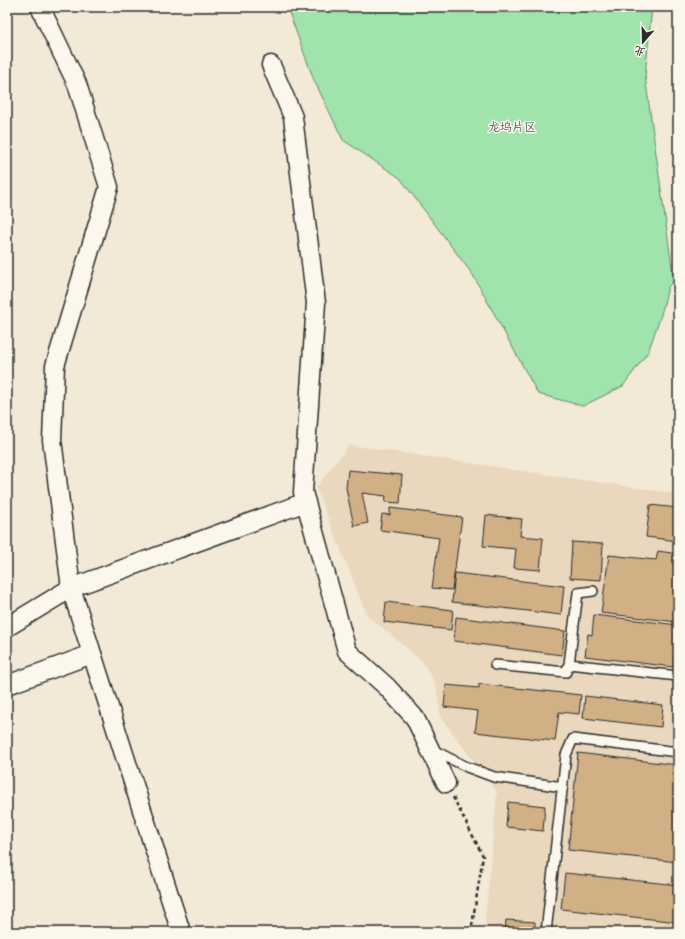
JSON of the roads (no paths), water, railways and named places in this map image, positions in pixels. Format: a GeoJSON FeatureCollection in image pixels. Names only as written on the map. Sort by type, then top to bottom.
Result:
{"type":"FeatureCollection","features":[{"type":"Feature","properties":{"kind":"street"},"geometry":{"type":"LineString","coordinates":[[40,7],[77,84],[109,187],[55,366],[52,440],[71,588],[181,932]]}},
{"type":"Feature","properties":{"kind":"street"},"geometry":{"type":"LineString","coordinates":[[271,65],[293,117],[316,303],[303,492],[347,651],[387,687],[415,718],[446,783]]}},
{"type":"Feature","properties":{"kind":"street"},"geometry":{"type":"LineString","coordinates":[[7,627],[71,588],[306,502]]}},
{"type":"Feature","properties":{"kind":"street"},"geometry":{"type":"LineString","coordinates":[[7,685],[92,654]]}},
{"type":"Feature","properties":{"kind":"lane"},"geometry":{"type":"LineString","coordinates":[[495,664],[566,672],[569,664],[578,593],[593,591]]}},
{"type":"Feature","properties":{"kind":"lane"},"geometry":{"type":"LineString","coordinates":[[569,664],[678,676]]}},
{"type":"Feature","properties":{"kind":"lane"},"geometry":{"type":"LineString","coordinates":[[546,932],[566,755],[573,739],[678,752]]}},
{"type":"Feature","properties":{"kind":"lane"},"geometry":{"type":"LineString","coordinates":[[429,748],[467,767],[494,777],[562,787]]}},
{"type":"Feature","properties":{"kind":"park label","name":"龙坞片区"},"geometry":{"type":"Point","coordinates":[512,127]}}]}
